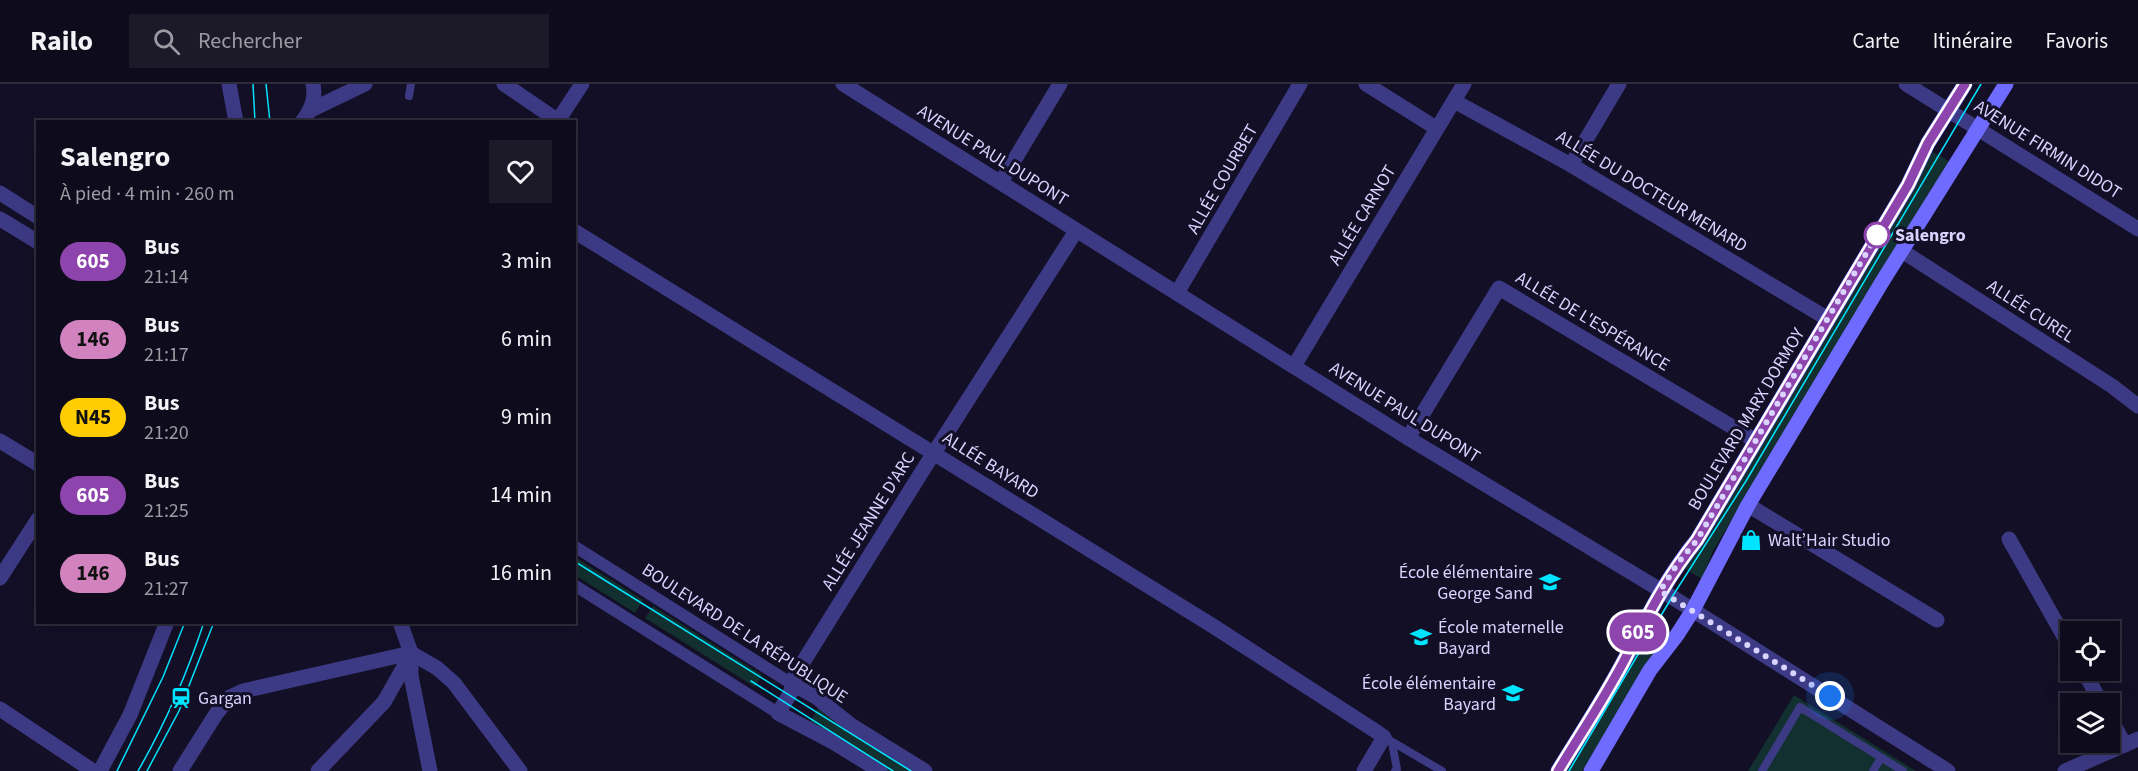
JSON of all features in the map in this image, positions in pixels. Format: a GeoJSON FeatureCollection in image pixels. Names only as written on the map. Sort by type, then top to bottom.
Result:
{"type":"FeatureCollection","features":[{"type":"Feature","properties":{"kind":"main road","name":"BOULEVARD MARX DORMOY"},"geometry":{"type":"LineString","coordinates":[[1558,771],[1626,658],[1660,591],[1678,563],[1697,540],[1908,185],[1928,143],[1965,84]]}},
{"type":"Feature","properties":{"kind":"main road"},"geometry":{"type":"LineString","coordinates":[[1591,771],[1650,670],[1693,610],[1748,505],[1902,250],[2006,84]]}},
{"type":"Feature","properties":{"kind":"street"},"geometry":{"type":"LineString","coordinates":[[229,84],[236,120]]}},
{"type":"Feature","properties":{"kind":"street"},"geometry":{"type":"LineString","coordinates":[[307,116],[314,90],[313,84]]}},
{"type":"Feature","properties":{"kind":"street"},"geometry":{"type":"LineString","coordinates":[[307,116],[365,84]]}},
{"type":"Feature","properties":{"kind":"street"},"geometry":{"type":"LineString","coordinates":[[504,84],[557,120]]}},
{"type":"Feature","properties":{"kind":"street"},"geometry":{"type":"LineString","coordinates":[[559,120],[582,84]]}},
{"type":"Feature","properties":{"kind":"street","name":"AVENUE PAUL DUPONT"},"geometry":{"type":"LineString","coordinates":[[843,84],[1408,438],[1693,610],[1948,771]]}},
{"type":"Feature","properties":{"kind":"street"},"geometry":{"type":"LineString","coordinates":[[1001,182],[1060,84]]}},
{"type":"Feature","properties":{"kind":"street","name":"ALLÉE COURBET"},"geometry":{"type":"LineString","coordinates":[[1177,293],[1300,84]]}},
{"type":"Feature","properties":{"kind":"street"},"geometry":{"type":"LineString","coordinates":[[1366,84],[1436,128]]}},
{"type":"Feature","properties":{"kind":"street","name":"ALLÉE CARNOT"},"geometry":{"type":"LineString","coordinates":[[1294,366],[1464,84]]}},
{"type":"Feature","properties":{"kind":"street"},"geometry":{"type":"LineString","coordinates":[[1571,165],[1619,84]]}},
{"type":"Feature","properties":{"kind":"street","name":"AVENUE FIRMIN DIDOT"},"geometry":{"type":"LineString","coordinates":[[1906,84],[2138,228]]}},
{"type":"Feature","properties":{"kind":"street","name":"ALLÉE DU DOCTEUR MENARD"},"geometry":{"type":"LineString","coordinates":[[1454,101],[1571,165],[1828,319]]}},
{"type":"Feature","properties":{"kind":"street"},"geometry":{"type":"LineString","coordinates":[[0,193],[36,216]]}},
{"type":"Feature","properties":{"kind":"street"},"geometry":{"type":"LineString","coordinates":[[0,219],[36,241]]}},
{"type":"Feature","properties":{"kind":"street","name":"ALLÉE JEANNE D'ARC"},"geometry":{"type":"LineString","coordinates":[[778,713],[790,694],[795,675],[1076,231]]}},
{"type":"Feature","properties":{"kind":"street","name":"ALLÉE BAYARD"},"geometry":{"type":"LineString","coordinates":[[576,232],[1213,626],[1388,740]]}},
{"type":"Feature","properties":{"kind":"street","name":"ALLÉE CUREL"},"geometry":{"type":"LineString","coordinates":[[1902,250],[2112,386],[2138,406]]}},
{"type":"Feature","properties":{"kind":"street","name":"ALLÉE DE L'ESPÉRANCE"},"geometry":{"type":"LineString","coordinates":[[1408,438],[1499,288],[1756,441]]}},
{"type":"Feature","properties":{"kind":"street"},"geometry":{"type":"LineString","coordinates":[[0,441],[36,463]]}},
{"type":"Feature","properties":{"kind":"street"},"geometry":{"type":"LineString","coordinates":[[1748,505],[1937,620]]}},
{"type":"Feature","properties":{"kind":"street"},"geometry":{"type":"LineString","coordinates":[[0,578],[36,522]]}},
{"type":"Feature","properties":{"kind":"street"},"geometry":{"type":"LineString","coordinates":[[2009,539],[2060,629]]}},
{"type":"Feature","properties":{"kind":"street","name":"BOULEVARD DE LA RÉPUBLIQUE"},"geometry":{"type":"LineString","coordinates":[[576,547],[816,697],[851,725],[925,771]]}},
{"type":"Feature","properties":{"kind":"street"},"geometry":{"type":"LineString","coordinates":[[576,586],[778,713],[833,742],[880,771]]}},
{"type":"Feature","properties":{"kind":"street"},"geometry":{"type":"LineString","coordinates":[[100,771],[130,715],[166,624]]}},
{"type":"Feature","properties":{"kind":"street"},"geometry":{"type":"LineString","coordinates":[[401,624],[411,653],[411,676],[430,771]]}},
{"type":"Feature","properties":{"kind":"street"},"geometry":{"type":"LineString","coordinates":[[318,771],[384,702],[411,653]]}},
{"type":"Feature","properties":{"kind":"street"},"geometry":{"type":"LineString","coordinates":[[180,771],[216,714],[230,698],[243,691],[411,653],[437,668],[454,683],[520,771]]}},
{"type":"Feature","properties":{"kind":"street"},"geometry":{"type":"LineString","coordinates":[[0,709],[93,771]]}},
{"type":"Feature","properties":{"kind":"street"},"geometry":{"type":"LineString","coordinates":[[2065,771],[2132,742],[2120,728]]}},
{"type":"Feature","properties":{"kind":"street"},"geometry":{"type":"LineString","coordinates":[[1364,771],[1388,740]]}},
{"type":"Feature","properties":{"kind":"lane"},"geometry":{"type":"LineString","coordinates":[[409,96],[411,84]]}},
{"type":"Feature","properties":{"kind":"lane"},"geometry":{"type":"LineString","coordinates":[[1762,771],[1800,707],[1903,771]]}},
{"type":"Feature","properties":{"kind":"lane"},"geometry":{"type":"LineString","coordinates":[[1388,740],[1397,769],[1395,771]]}},
{"type":"Feature","properties":{"kind":"lane"},"geometry":{"type":"LineString","coordinates":[[1388,740],[1442,771]]}},
{"type":"Feature","properties":{"kind":"lane"},"geometry":{"type":"LineString","coordinates":[[1873,771],[1881,758]]}},
{"type":"Feature","properties":{"kind":"green space"},"geometry":{"type":"Polygon","coordinates":[[[1931,151],[1952,163],[1933,186],[1713,551],[1702,579],[1682,567],[1931,151]]]}},
{"type":"Feature","properties":{"kind":"green space"},"geometry":{"type":"Polygon","coordinates":[[[576,558],[643,600],[635,613],[576,576],[576,558]]]}},
{"type":"Feature","properties":{"kind":"green space"},"geometry":{"type":"Polygon","coordinates":[[[653,606],[762,675],[755,687],[645,618],[653,606]]]}},
{"type":"Feature","properties":{"kind":"green space"},"geometry":{"type":"Polygon","coordinates":[[[1647,625],[1667,637],[1648,661],[1582,771],[1564,771],[1647,625]]]}},
{"type":"Feature","properties":{"kind":"green space"},"geometry":{"type":"Polygon","coordinates":[[[1794,695],[1916,771],[1748,771],[1794,695]]]}},
{"type":"Feature","properties":{"kind":"green space"},"geometry":{"type":"Polygon","coordinates":[[[820,705],[917,771],[889,771],[834,737],[808,725],[820,705]]]}},
{"type":"Feature","properties":{"kind":"tram line"},"geometry":{"type":"LineString","coordinates":[[253,84],[255,120]]}},
{"type":"Feature","properties":{"kind":"tram line"},"geometry":{"type":"LineString","coordinates":[[266,84],[270,120]]}},
{"type":"Feature","properties":{"kind":"tram line"},"geometry":{"type":"LineString","coordinates":[[1569,771],[1672,597],[1746,481],[1981,84]]}},
{"type":"Feature","properties":{"kind":"tram line"},"geometry":{"type":"LineString","coordinates":[[576,562],[911,771]]}},
{"type":"Feature","properties":{"kind":"tram line"},"geometry":{"type":"LineString","coordinates":[[117,771],[163,677],[184,624]]}},
{"type":"Feature","properties":{"kind":"tram line"},"geometry":{"type":"LineString","coordinates":[[138,771],[175,698],[203,624]]}},
{"type":"Feature","properties":{"kind":"tram line"},"geometry":{"type":"LineString","coordinates":[[147,771],[179,711],[213,624]]}},
{"type":"Feature","properties":{"kind":"tram line"},"geometry":{"type":"LineString","coordinates":[[751,681],[893,771]]}},
{"type":"Feature","properties":{"kind":"bus line","name":"605"},"geometry":{"type":"LineString","coordinates":[[1558,771],[1626,658],[1660,591],[1678,563],[1697,540],[1908,185],[1928,143],[1965,84]]}},
{"type":"Feature","properties":{"kind":"place","name":"Salengro"},"geometry":{"type":"Point","coordinates":[1877,235]}},
{"type":"Feature","properties":{"kind":"place","name":"Walt’Hair Studio"},"geometry":{"type":"Point","coordinates":[1751,540]}},
{"type":"Feature","properties":{"kind":"place","name":"École élémentaire George Sand"},"geometry":{"type":"Point","coordinates":[1550,582]}},
{"type":"Feature","properties":{"kind":"place","name":"École maternelle Bayard"},"geometry":{"type":"Point","coordinates":[1421,637]}},
{"type":"Feature","properties":{"kind":"place","name":"École élémentaire Bayard"},"geometry":{"type":"Point","coordinates":[1513,693]}},
{"type":"Feature","properties":{"kind":"place","name":"Gargan"},"geometry":{"type":"Point","coordinates":[181,698]}},
{"type":"Feature","properties":{"kind":"route"},"geometry":{"type":"LineString","coordinates":[[1830,696],[1660,591],[1678,563],[1697,540],[1877,235]]}}]}
